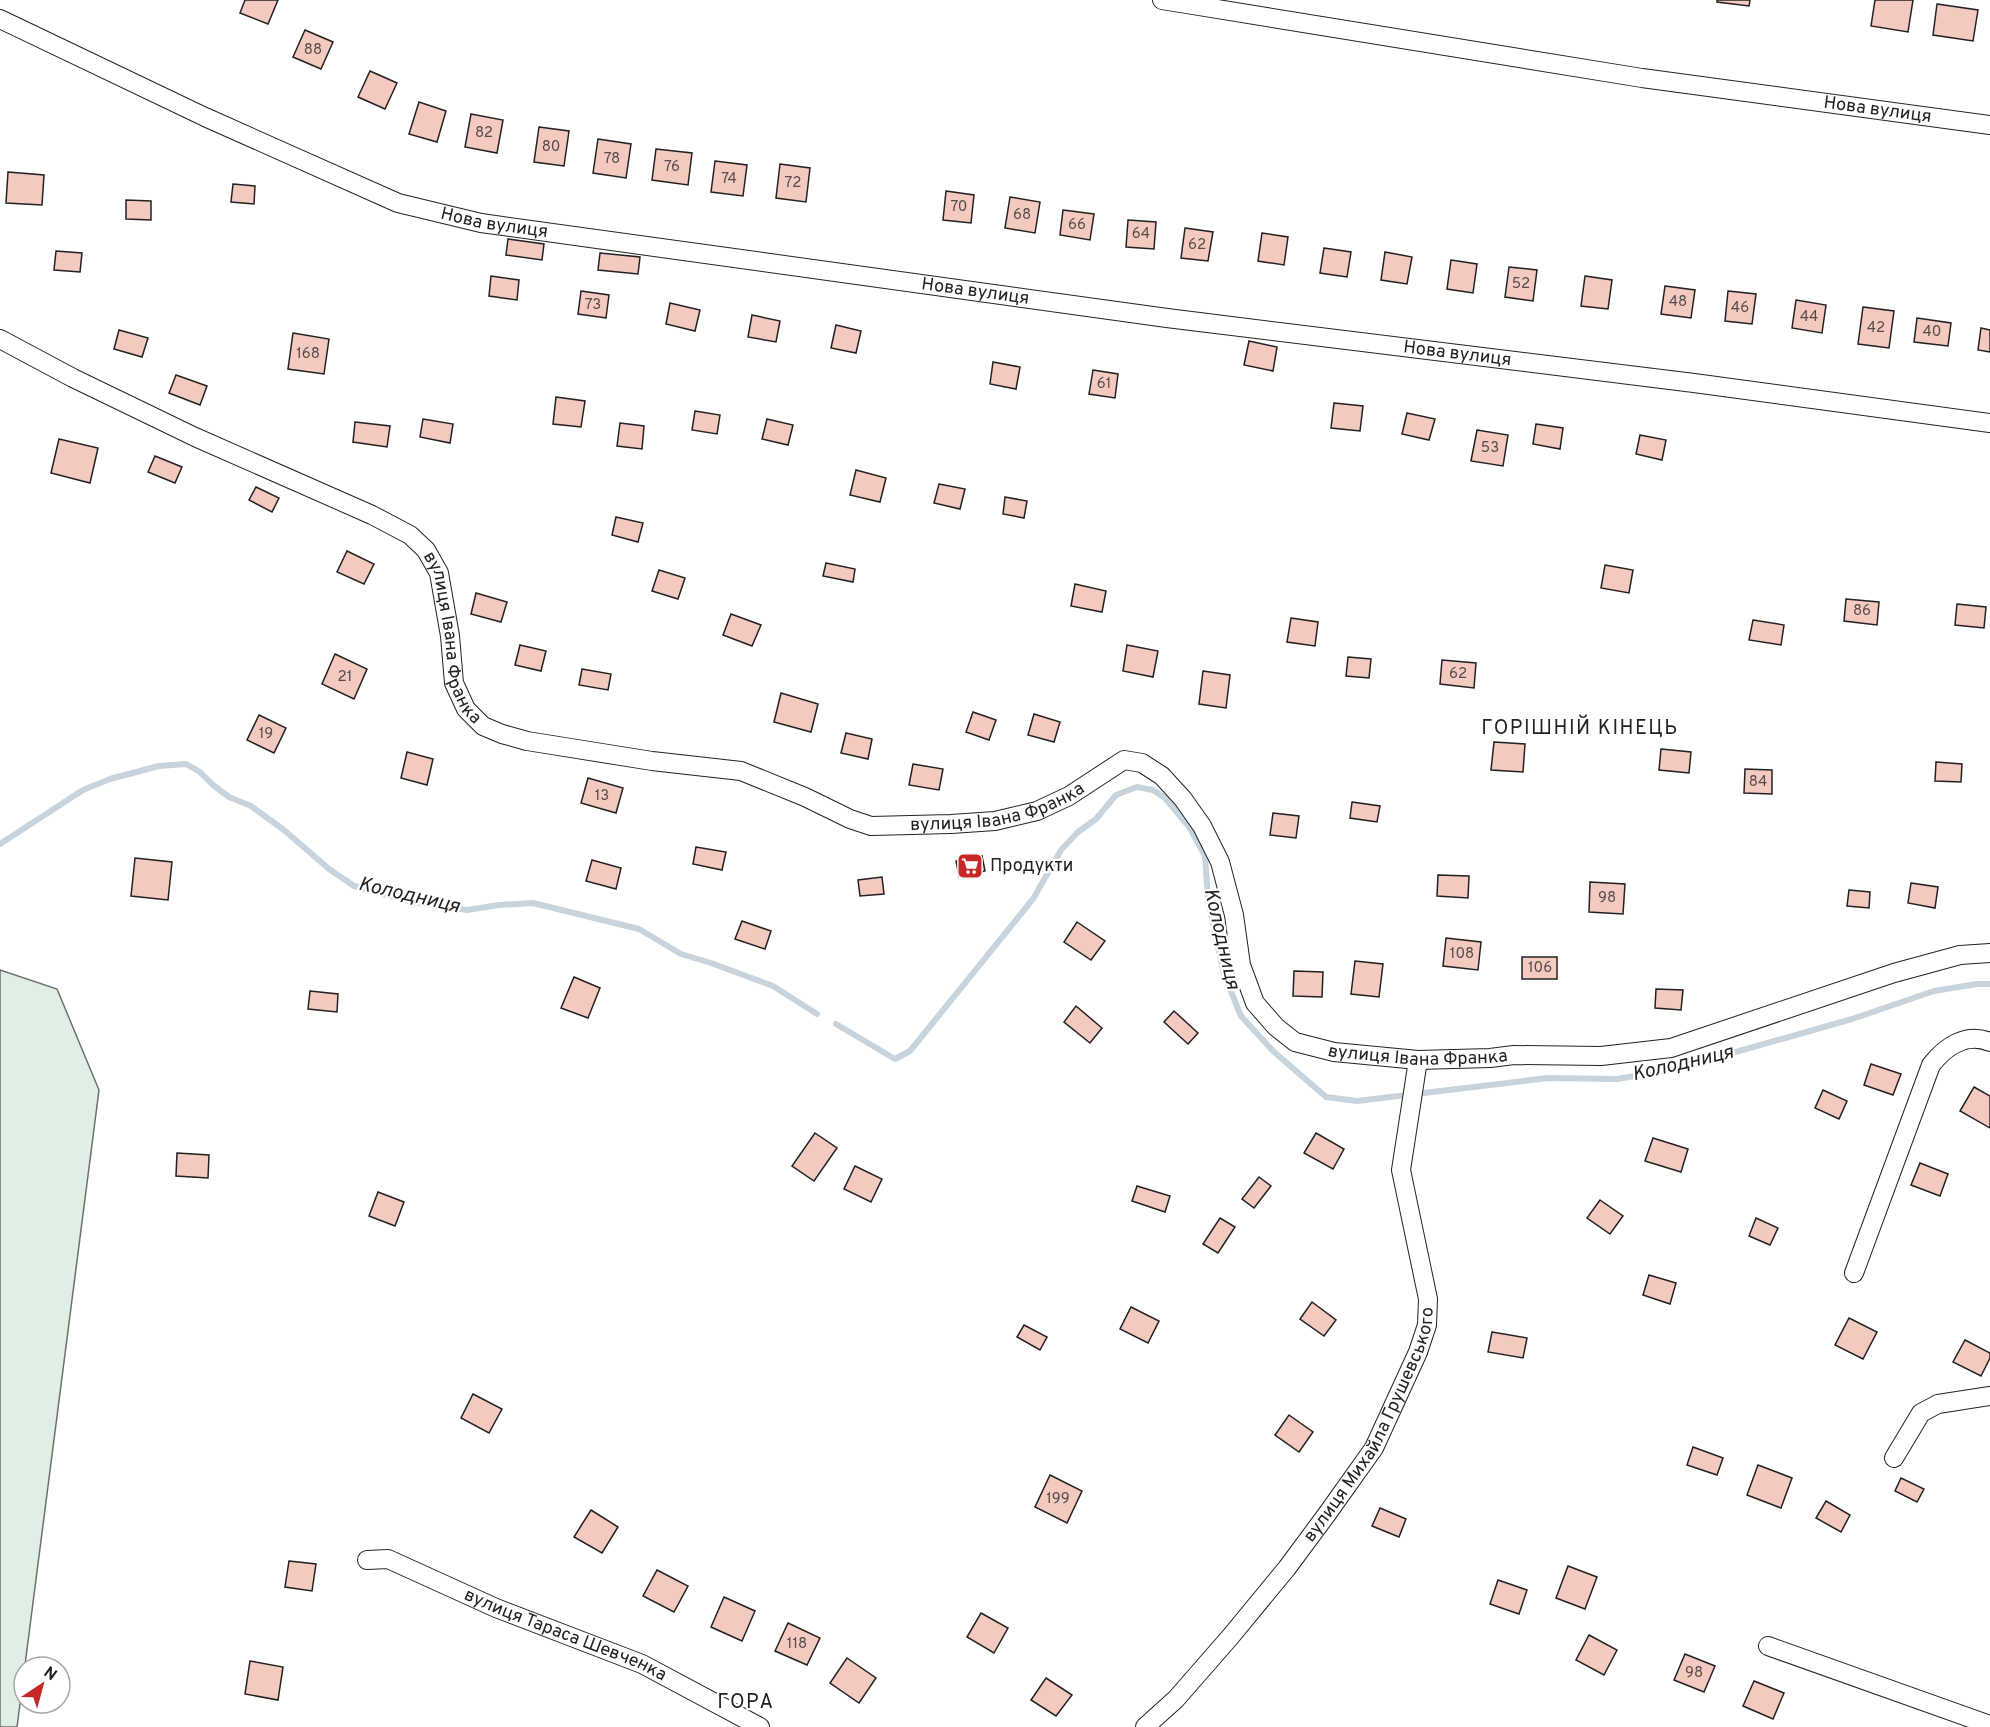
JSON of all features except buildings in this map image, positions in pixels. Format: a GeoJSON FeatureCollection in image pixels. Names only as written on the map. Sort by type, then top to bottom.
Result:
{"type":"FeatureCollection","features":[{"type":"Feature","properties":{"kind":"street","name":"Нова вулиця"},"geometry":{"type":"LineString","coordinates":[[1162,0],[1642,78],[1990,125]]}},
{"type":"Feature","properties":{"kind":"street","name":"Нова вулиця"},"geometry":{"type":"LineString","coordinates":[[0,19],[205,117],[398,203],[481,223],[1155,316],[1694,383],[1990,423]]}},
{"type":"Feature","properties":{"kind":"street","name":"вулиця Івана Франка"},"geometry":{"type":"LineString","coordinates":[[0,339],[73,378],[195,437],[372,515],[410,535],[426,550],[438,573],[450,636],[454,683],[466,709],[483,726],[502,735],[527,741],[652,760],[741,771],[871,826],[995,821],[1037,811],[1069,796],[1124,759],[1143,763],[1161,776],[1183,799],[1202,826],[1220,862],[1234,915],[1241,965],[1255,1003],[1276,1027],[1295,1042],[1334,1052],[1417,1067],[1514,1055],[1601,1056],[1671,1048],[1894,973],[1960,955],[1990,953]]}},
{"type":"Feature","properties":{"kind":"street"},"geometry":{"type":"LineString","coordinates":[[1854,1274],[1931,1065],[1939,1054],[1953,1043],[1967,1039],[1990,1042]]}},
{"type":"Feature","properties":{"kind":"street","name":"вулиця Михайла Грушевського"},"geometry":{"type":"LineString","coordinates":[[1144,1727],[1176,1699],[1287,1568],[1374,1448],[1418,1352],[1426,1325],[1428,1299],[1401,1170],[1417,1067]]}},
{"type":"Feature","properties":{"kind":"street"},"geometry":{"type":"LineString","coordinates":[[1894,1458],[1921,1413],[1938,1404],[1990,1396]]}},
{"type":"Feature","properties":{"kind":"street","name":"вулиця Тараса Шевченка"},"geometry":{"type":"LineString","coordinates":[[367,1560],[388,1559],[496,1608],[642,1664],[760,1727]]}},
{"type":"Feature","properties":{"kind":"street"},"geometry":{"type":"LineString","coordinates":[[1768,1646],[1990,1725]]}},
{"type":"Feature","properties":{"kind":"green space"},"geometry":{"type":"Polygon","coordinates":[[[0,970],[57,989],[99,1090],[26,1655],[12,1655],[12,1715],[19,1715],[17,1727],[0,1727],[0,970]]]}},
{"type":"Feature","properties":{"kind":"waterway","name":"Колодниця"},"geometry":{"type":"LineString","coordinates":[[0,844],[83,790],[110,779],[159,766],[186,764],[200,772],[229,797],[251,806],[284,830],[329,869],[354,886],[413,902],[467,910],[533,903],[639,929],[681,954],[773,986],[817,1014]]}},
{"type":"Feature","properties":{"kind":"waterway","name":"Колодниця"},"geometry":{"type":"LineString","coordinates":[[836,1024],[895,1059],[910,1051],[1033,899],[1061,850],[1078,832],[1096,819],[1116,795],[1137,787],[1153,790],[1165,798],[1190,828],[1205,856],[1208,900],[1224,974],[1241,1016],[1273,1051],[1326,1097],[1357,1101],[1548,1078],[1617,1079],[1676,1069],[1852,1019],[1934,991],[1990,984]]}},
{"type":"Feature","properties":{"kind":"place","name":"Продукти"},"geometry":{"type":"Point","coordinates":[970,866]}},
{"type":"Feature","properties":{"kind":"district","name":"ГОРІШНІЙ КІНЕЦЬ"},"geometry":{"type":"Point","coordinates":[1580,729]}},
{"type":"Feature","properties":{"kind":"district","name":"ГОРА"},"geometry":{"type":"Point","coordinates":[746,1703]}}]}
